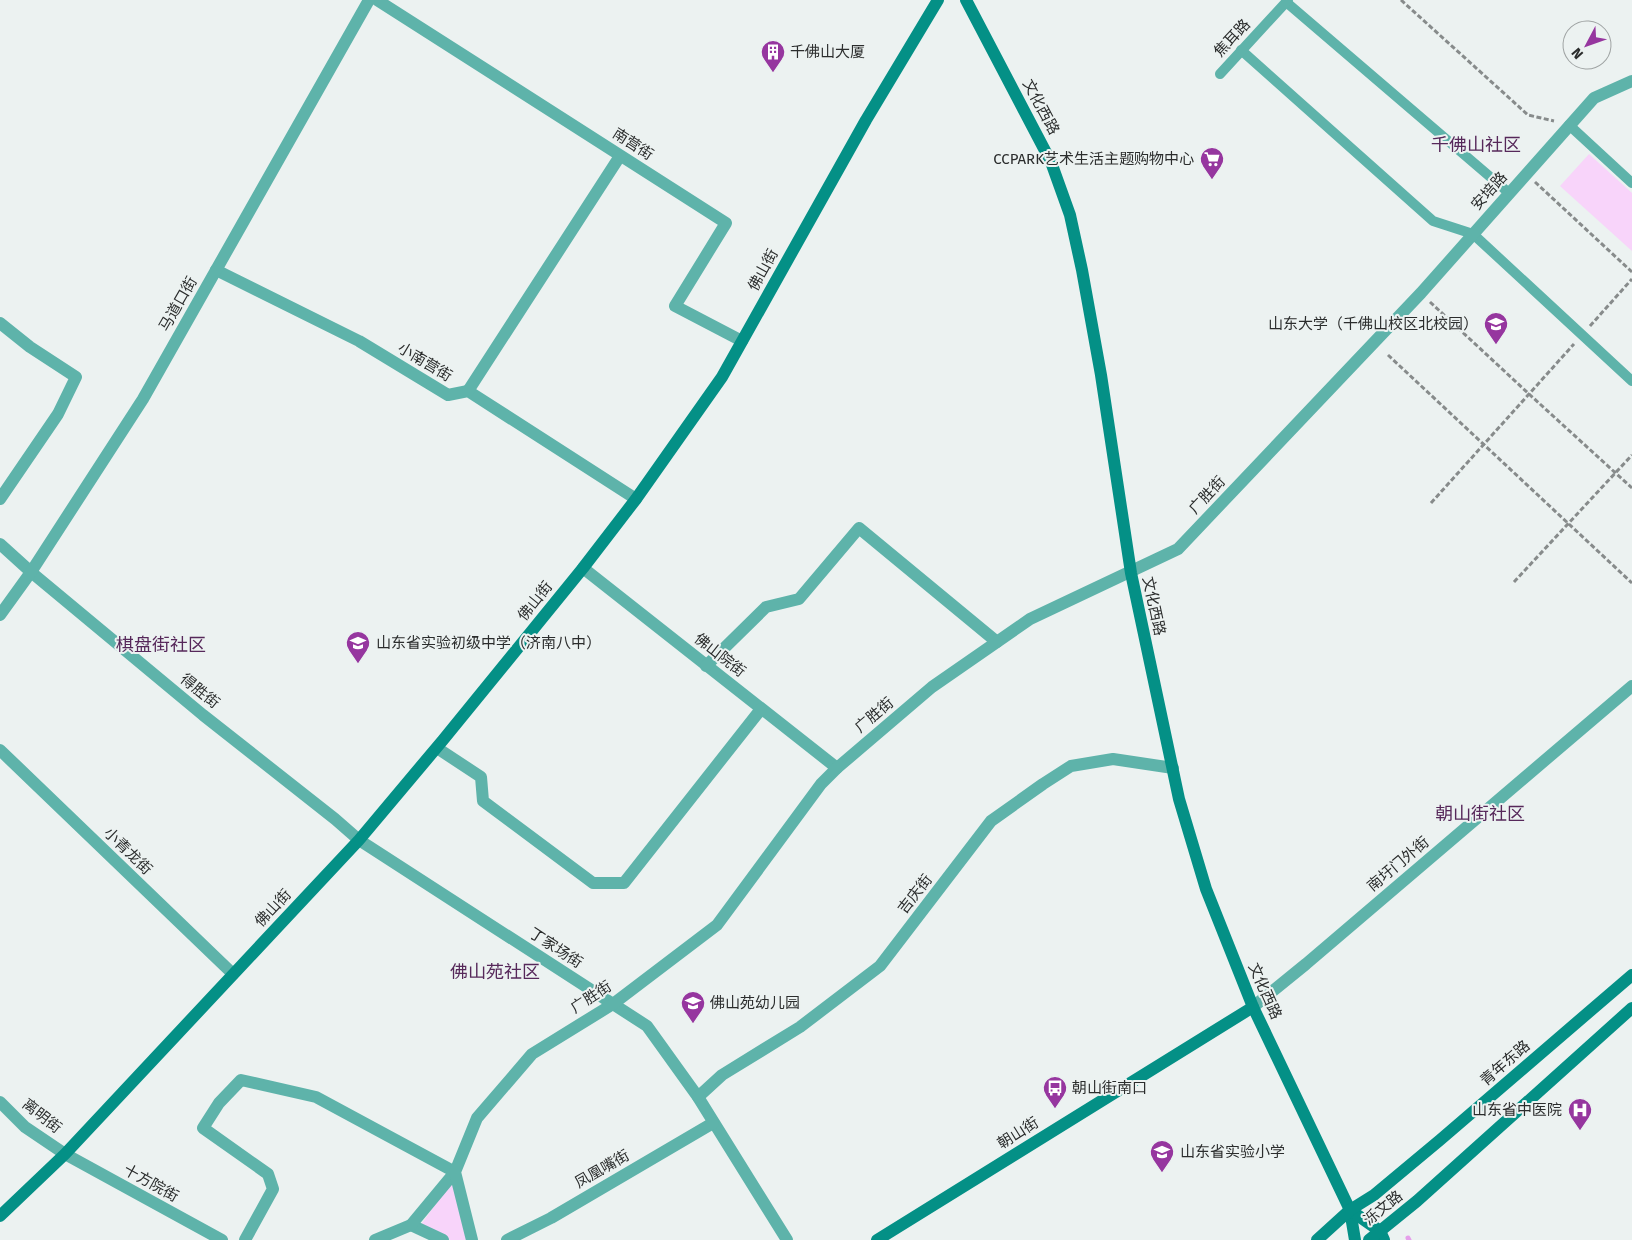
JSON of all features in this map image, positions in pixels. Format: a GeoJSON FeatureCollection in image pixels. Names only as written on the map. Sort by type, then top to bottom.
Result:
{"type":"FeatureCollection","features":[{"type":"Feature","properties":{"kind":"main road","name":"佛山街"},"geometry":{"type":"LineString","coordinates":[[0,1216],[65,1154],[359,840],[437,748],[636,499],[722,376],[866,120],[938,0]]}},
{"type":"Feature","properties":{"kind":"main road","name":"文化西路"},"geometry":{"type":"LineString","coordinates":[[966,0],[1051,162],[1070,215],[1099,366],[1130,573],[1179,799],[1206,889],[1253,1007],[1350,1210],[1354,1240]]}},
{"type":"Feature","properties":{"kind":"main road","name":"青年东路"},"geometry":{"type":"LineString","coordinates":[[1350,1210],[1374,1195],[1632,975]]}},
{"type":"Feature","properties":{"kind":"main road","name":"朝山街"},"geometry":{"type":"LineString","coordinates":[[877,1240],[1253,1007]]}},
{"type":"Feature","properties":{"kind":"main road","name":"泺文路"},"geometry":{"type":"LineString","coordinates":[[1369,1240],[1382,1236],[1398,1216],[1414,1204],[1632,1008]]}},
{"type":"Feature","properties":{"kind":"main road","name":"文化西路"},"geometry":{"type":"LineString","coordinates":[[1350,1210],[1382,1236]]}},
{"type":"Feature","properties":{"kind":"main road","name":"泺文路"},"geometry":{"type":"LineString","coordinates":[[1317,1240],[1350,1210]]}},
{"type":"Feature","properties":{"kind":"street","name":"马道口街"},"geometry":{"type":"LineString","coordinates":[[0,615],[31,572],[143,399],[369,0]]}},
{"type":"Feature","properties":{"kind":"street","name":"南营街"},"geometry":{"type":"LineString","coordinates":[[377,0],[726,223],[675,306],[742,341]]}},
{"type":"Feature","properties":{"kind":"street","name":"安培路"},"geometry":{"type":"LineString","coordinates":[[1421,293],[1594,98],[1632,81]]}},
{"type":"Feature","properties":{"kind":"street"},"geometry":{"type":"LineString","coordinates":[[468,391],[620,156]]}},
{"type":"Feature","properties":{"kind":"street","name":"小南营街"},"geometry":{"type":"LineString","coordinates":[[216,270],[359,341],[448,395],[468,391],[636,499]]}},
{"type":"Feature","properties":{"kind":"street","name":"广胜街"},"geometry":{"type":"LineString","coordinates":[[455,1172],[477,1118],[532,1054],[613,1004],[717,925],[821,784],[837,768],[932,687],[1030,619],[1178,549],[1421,293]]}},
{"type":"Feature","properties":{"kind":"street"},"geometry":{"type":"LineString","coordinates":[[0,323],[30,347],[76,377],[58,414],[0,499]]}},
{"type":"Feature","properties":{"kind":"street"},"geometry":{"type":"LineString","coordinates":[[706,666],[766,606],[799,599],[859,528],[997,642]]}},
{"type":"Feature","properties":{"kind":"street","name":"得胜街"},"geometry":{"type":"LineString","coordinates":[[0,544],[203,715],[359,840]]}},
{"type":"Feature","properties":{"kind":"street","name":"佛山院街"},"geometry":{"type":"LineString","coordinates":[[582,568],[837,768]]}},
{"type":"Feature","properties":{"kind":"street","name":"南圩门外街"},"geometry":{"type":"LineString","coordinates":[[1253,1007],[1632,686]]}},
{"type":"Feature","properties":{"kind":"street"},"geometry":{"type":"LineString","coordinates":[[437,748],[481,777],[483,800],[594,883],[624,883],[761,708]]}},
{"type":"Feature","properties":{"kind":"street","name":"小青龙街"},"geometry":{"type":"LineString","coordinates":[[0,750],[233,974]]}},
{"type":"Feature","properties":{"kind":"street","name":"吉庆街"},"geometry":{"type":"LineString","coordinates":[[698,1098],[722,1075],[800,1027],[880,966],[992,821],[1043,784],[1071,766],[1113,759],[1173,768]]}},
{"type":"Feature","properties":{"kind":"street","name":"丁家场街"},"geometry":{"type":"LineString","coordinates":[[359,840],[647,1026],[698,1098],[787,1240]]}},
{"type":"Feature","properties":{"kind":"street"},"geometry":{"type":"LineString","coordinates":[[245,1240],[273,1189],[268,1174],[203,1128],[219,1103],[241,1080],[316,1097],[455,1172],[472,1240]]}},
{"type":"Feature","properties":{"kind":"street","name":"离明街"},"geometry":{"type":"LineString","coordinates":[[0,1102],[24,1127],[65,1154]]}},
{"type":"Feature","properties":{"kind":"street","name":"凤凰嘴街"},"geometry":{"type":"LineString","coordinates":[[507,1240],[551,1218],[713,1123]]}},
{"type":"Feature","properties":{"kind":"street","name":"十方院街"},"geometry":{"type":"LineString","coordinates":[[65,1154],[222,1240]]}},
{"type":"Feature","properties":{"kind":"street"},"geometry":{"type":"LineString","coordinates":[[375,1240],[411,1225],[455,1172]]}},
{"type":"Feature","properties":{"kind":"street"},"geometry":{"type":"LineString","coordinates":[[411,1225],[443,1240]]}},
{"type":"Feature","properties":{"kind":"lane"},"geometry":{"type":"LineString","coordinates":[[1287,1],[1509,193]]}},
{"type":"Feature","properties":{"kind":"lane","name":"焦耳路"},"geometry":{"type":"LineString","coordinates":[[1220,74],[1287,1]]}},
{"type":"Feature","properties":{"kind":"lane"},"geometry":{"type":"LineString","coordinates":[[1241,50],[1433,221],[1473,234],[1632,381]]}},
{"type":"Feature","properties":{"kind":"lane"},"geometry":{"type":"LineString","coordinates":[[1570,125],[1632,183]]}},
{"type":"Feature","properties":{"kind":"path"},"geometry":{"type":"LineString","coordinates":[[1401,0],[1528,115],[1570,125]]}},
{"type":"Feature","properties":{"kind":"path"},"geometry":{"type":"LineString","coordinates":[[1526,174],[1632,272]]}},
{"type":"Feature","properties":{"kind":"path"},"geometry":{"type":"LineString","coordinates":[[1431,503],[1632,279]]}},
{"type":"Feature","properties":{"kind":"path"},"geometry":{"type":"LineString","coordinates":[[1421,293],[1632,488]]}},
{"type":"Feature","properties":{"kind":"path"},"geometry":{"type":"LineString","coordinates":[[1388,355],[1632,583]]}},
{"type":"Feature","properties":{"kind":"path"},"geometry":{"type":"LineString","coordinates":[[1514,582],[1632,455]]}},
{"type":"Feature","properties":{"kind":"shaded area"},"geometry":{"type":"Polygon","coordinates":[[[1589,154],[1632,193],[1632,251],[1560,186],[1589,154]]]}},
{"type":"Feature","properties":{"kind":"shaded area"},"geometry":{"type":"Polygon","coordinates":[[[453,1180],[466,1240],[450,1240],[420,1226],[453,1180]]]}},
{"type":"Feature","properties":{"kind":"place","name":"千佛山大厦"},"geometry":{"type":"Point","coordinates":[773,73]}},
{"type":"Feature","properties":{"kind":"place","name":"CCPARK艺术生活主题购物中心"},"geometry":{"type":"Point","coordinates":[1212,180]}},
{"type":"Feature","properties":{"kind":"place","name":"山东大学（千佛山校区北校园）"},"geometry":{"type":"Point","coordinates":[1496,345]}},
{"type":"Feature","properties":{"kind":"place","name":"山东省实验初级中学（济南八中）"},"geometry":{"type":"Point","coordinates":[358,664]}},
{"type":"Feature","properties":{"kind":"place","name":"佛山苑幼儿园"},"geometry":{"type":"Point","coordinates":[693,1024]}},
{"type":"Feature","properties":{"kind":"place","name":"朝山街南口"},"geometry":{"type":"Point","coordinates":[1055,1109]}},
{"type":"Feature","properties":{"kind":"place","name":"山东省中医院"},"geometry":{"type":"Point","coordinates":[1580,1131]}},
{"type":"Feature","properties":{"kind":"place","name":"山东省实验小学"},"geometry":{"type":"Point","coordinates":[1162,1173]}},
{"type":"Feature","properties":{"kind":"district","name":"千佛山社区"},"geometry":{"type":"Point","coordinates":[1476,145]}},
{"type":"Feature","properties":{"kind":"district","name":"棋盘街社区"},"geometry":{"type":"Point","coordinates":[161,645]}},
{"type":"Feature","properties":{"kind":"district","name":"朝山街社区"},"geometry":{"type":"Point","coordinates":[1480,814]}},
{"type":"Feature","properties":{"kind":"district","name":"佛山苑社区"},"geometry":{"type":"Point","coordinates":[495,972]}}]}
